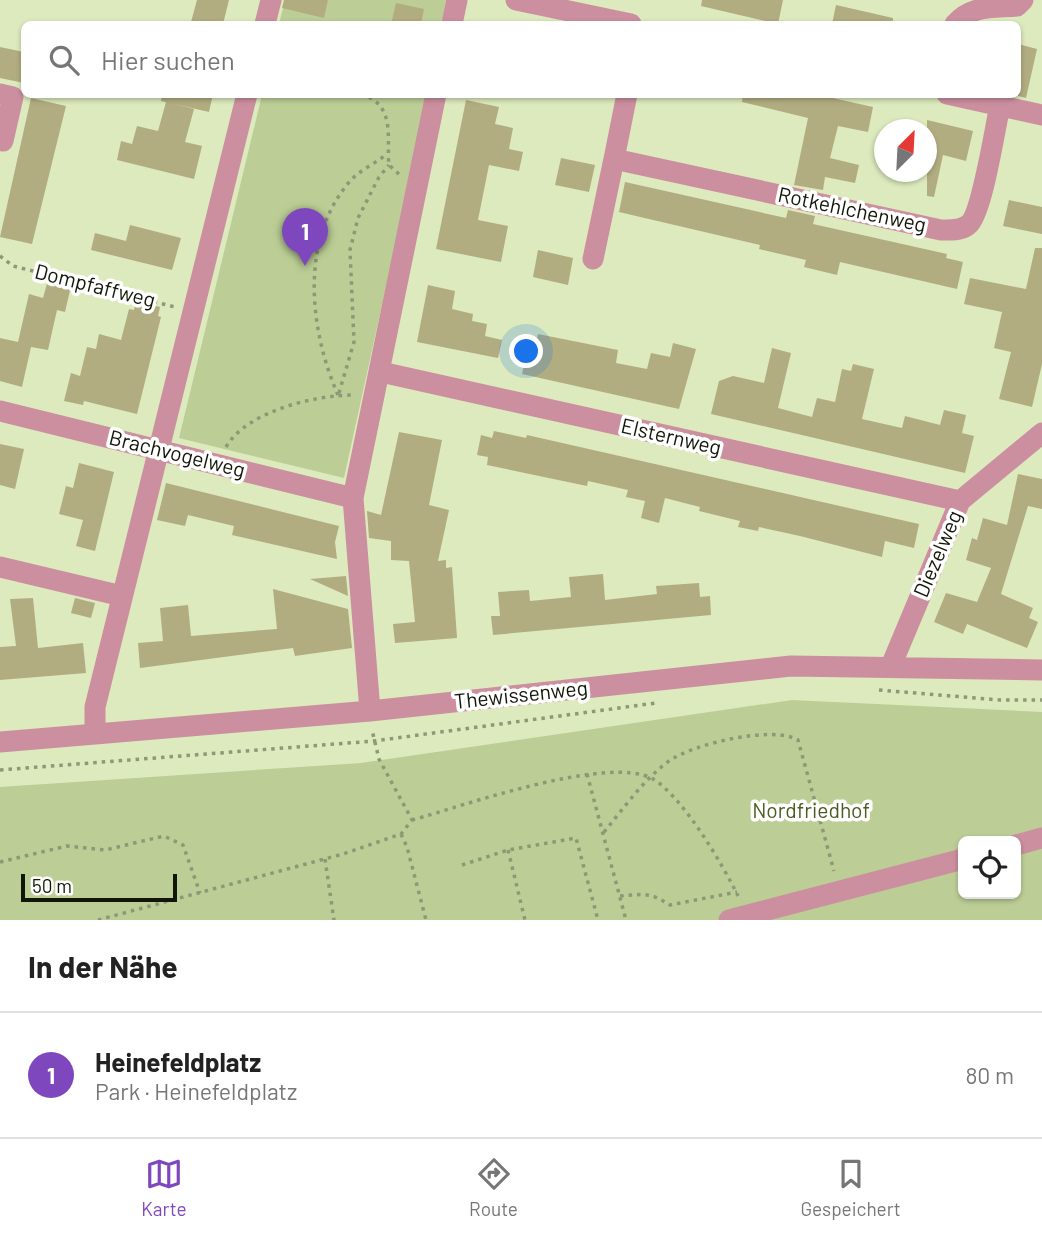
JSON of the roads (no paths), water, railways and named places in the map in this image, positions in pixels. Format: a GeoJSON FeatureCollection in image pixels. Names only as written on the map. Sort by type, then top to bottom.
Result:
{"type":"FeatureCollection","features":[{"type":"Feature","properties":{"kind":"street"},"geometry":{"type":"LineString","coordinates":[[266,21],[271,0]]}},
{"type":"Feature","properties":{"kind":"street"},"geometry":{"type":"LineString","coordinates":[[453,21],[457,0]]}},
{"type":"Feature","properties":{"kind":"street"},"geometry":{"type":"LineString","coordinates":[[516,0],[617,21]]}},
{"type":"Feature","properties":{"kind":"street"},"geometry":{"type":"LineString","coordinates":[[958,21],[965,13],[978,8],[1017,6],[1023,0]]}},
{"type":"Feature","properties":{"kind":"street"},"geometry":{"type":"LineString","coordinates":[[0,94],[13,97],[1,145]]}},
{"type":"Feature","properties":{"kind":"street"},"geometry":{"type":"LineString","coordinates":[[95,733],[95,707],[161,450],[246,98]]}},
{"type":"Feature","properties":{"kind":"street"},"geometry":{"type":"LineString","coordinates":[[370,711],[353,498],[435,98]]}},
{"type":"Feature","properties":{"kind":"street"},"geometry":{"type":"LineString","coordinates":[[593,259],[626,98]]}},
{"type":"Feature","properties":{"kind":"street"},"geometry":{"type":"LineString","coordinates":[[965,98],[1042,115]]}},
{"type":"Feature","properties":{"kind":"street","name":"Rotkehlchenweg"},"geometry":{"type":"LineString","coordinates":[[614,159],[941,230],[957,230],[970,224],[978,208],[1000,106]]}},
{"type":"Feature","properties":{"kind":"street","name":"Elsternweg"},"geometry":{"type":"LineString","coordinates":[[381,372],[960,501]]}},
{"type":"Feature","properties":{"kind":"street","name":"Brachvogelweg"},"geometry":{"type":"LineString","coordinates":[[0,411],[353,498]]}},
{"type":"Feature","properties":{"kind":"street","name":"Diezelweg"},"geometry":{"type":"LineString","coordinates":[[891,666],[960,501],[1042,433]]}},
{"type":"Feature","properties":{"kind":"street"},"geometry":{"type":"LineString","coordinates":[[0,567],[122,596]]}},
{"type":"Feature","properties":{"kind":"street","name":"Thewissenweg"},"geometry":{"type":"LineString","coordinates":[[0,742],[370,711],[791,666],[1042,670]]}},
{"type":"Feature","properties":{"kind":"street"},"geometry":{"type":"LineString","coordinates":[[1021,844],[1042,838]]}},
{"type":"Feature","properties":{"kind":"street"},"geometry":{"type":"LineString","coordinates":[[729,920],[958,860]]}},
{"type":"Feature","properties":{"kind":"place","name":"Heinefeldplatz"},"geometry":{"type":"Point","coordinates":[305,266]}},
{"type":"Feature","properties":{"kind":"park label","name":"Nordfriedhof"},"geometry":{"type":"Point","coordinates":[811,811]}}]}
